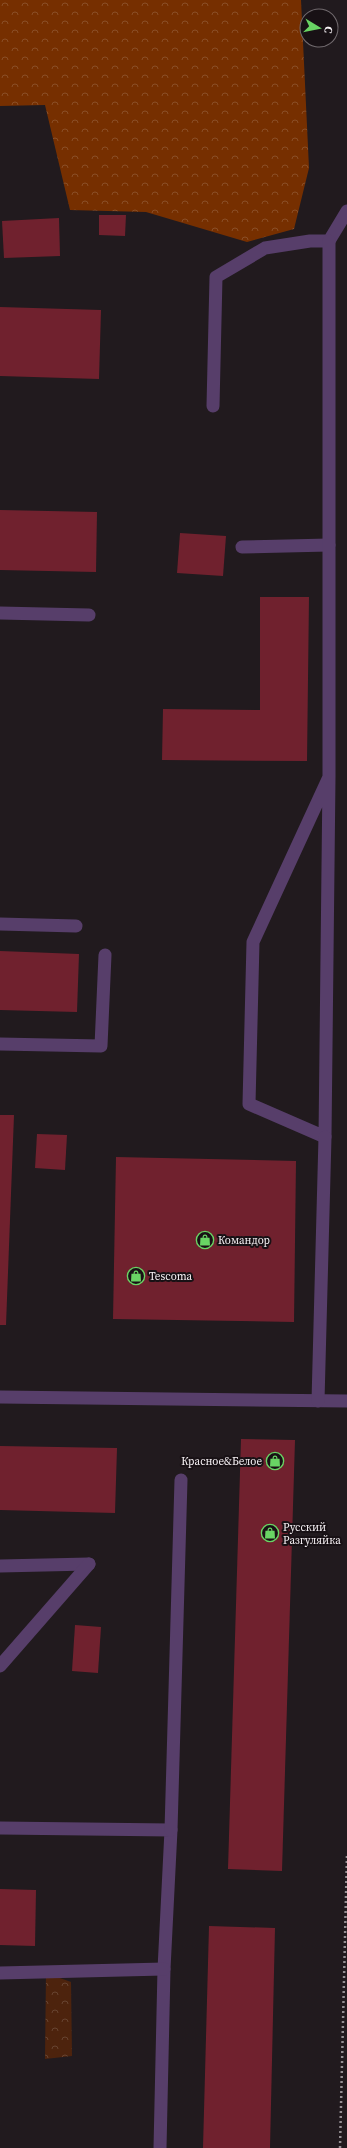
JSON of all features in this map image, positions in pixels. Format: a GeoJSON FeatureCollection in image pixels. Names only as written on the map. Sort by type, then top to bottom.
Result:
{"type":"FeatureCollection","features":[{"type":"Feature","properties":{"kind":"lane"},"geometry":{"type":"LineString","coordinates":[[318,1401],[325,1137],[328,777],[329,240],[347,211]]}},
{"type":"Feature","properties":{"kind":"lane"},"geometry":{"type":"LineString","coordinates":[[213,406],[216,276],[265,248],[310,241],[329,240]]}},
{"type":"Feature","properties":{"kind":"lane"},"geometry":{"type":"LineString","coordinates":[[242,547],[329,545]]}},
{"type":"Feature","properties":{"kind":"lane"},"geometry":{"type":"LineString","coordinates":[[0,613],[89,615]]}},
{"type":"Feature","properties":{"kind":"lane"},"geometry":{"type":"LineString","coordinates":[[325,1137],[249,1104],[253,942],[328,777]]}},
{"type":"Feature","properties":{"kind":"lane"},"geometry":{"type":"LineString","coordinates":[[0,924],[76,926]]}},
{"type":"Feature","properties":{"kind":"lane"},"geometry":{"type":"LineString","coordinates":[[0,1044],[102,1046],[105,955]]}},
{"type":"Feature","properties":{"kind":"lane"},"geometry":{"type":"LineString","coordinates":[[0,1397],[347,1401]]}},
{"type":"Feature","properties":{"kind":"lane"},"geometry":{"type":"LineString","coordinates":[[160,2148],[164,1969],[171,1830],[181,1480]]}},
{"type":"Feature","properties":{"kind":"lane"},"geometry":{"type":"LineString","coordinates":[[0,1566],[89,1564],[0,1666]]}},
{"type":"Feature","properties":{"kind":"lane"},"geometry":{"type":"LineString","coordinates":[[0,1828],[171,1830]]}},
{"type":"Feature","properties":{"kind":"lane"},"geometry":{"type":"LineString","coordinates":[[0,1973],[164,1969]]}},
{"type":"Feature","properties":{"kind":"path"},"geometry":{"type":"LineString","coordinates":[[340,2148],[347,1852]]}},
{"type":"Feature","properties":{"kind":"green space"},"geometry":{"type":"Polygon","coordinates":[[[0,0],[301,0],[301,8],[299,8],[299,48],[303,48],[309,168],[294,229],[247,242],[146,212],[70,210],[45,105],[0,106],[0,0]]]}},
{"type":"Feature","properties":{"kind":"green space"},"geometry":{"type":"Polygon","coordinates":[[[46,1973],[71,1982],[72,2056],[45,2059],[46,1973]]]}},
{"type":"Feature","properties":{"kind":"building"},"geometry":{"type":"Polygon","coordinates":[[[99,215],[126,215],[125,236],[99,235],[99,215]]]}},
{"type":"Feature","properties":{"kind":"building"},"geometry":{"type":"Polygon","coordinates":[[[59,218],[60,256],[4,258],[2,221],[59,218]]]}},
{"type":"Feature","properties":{"kind":"building"},"geometry":{"type":"Polygon","coordinates":[[[0,307],[101,310],[99,379],[0,376],[0,307]]]}},
{"type":"Feature","properties":{"kind":"building"},"geometry":{"type":"Polygon","coordinates":[[[0,510],[97,512],[96,572],[0,570],[0,510]]]}},
{"type":"Feature","properties":{"kind":"building"},"geometry":{"type":"Polygon","coordinates":[[[180,533],[226,536],[223,576],[177,573],[180,533]]]}},
{"type":"Feature","properties":{"kind":"building"},"geometry":{"type":"Polygon","coordinates":[[[260,597],[309,597],[307,761],[162,760],[163,709],[260,710],[260,597]]]}},
{"type":"Feature","properties":{"kind":"building"},"geometry":{"type":"Polygon","coordinates":[[[0,951],[79,954],[77,1012],[0,1010],[0,951]]]}},
{"type":"Feature","properties":{"kind":"building"},"geometry":{"type":"Polygon","coordinates":[[[0,1115],[14,1115],[6,1325],[0,1325],[0,1115]]]}},
{"type":"Feature","properties":{"kind":"building"},"geometry":{"type":"Polygon","coordinates":[[[37,1134],[67,1135],[65,1170],[35,1168],[37,1134]]]}},
{"type":"Feature","properties":{"kind":"building","name":"Командор"},"geometry":{"type":"Polygon","coordinates":[[[116,1157],[296,1161],[294,1322],[113,1319],[116,1157]]]}},
{"type":"Feature","properties":{"kind":"building"},"geometry":{"type":"Polygon","coordinates":[[[241,1439],[295,1440],[282,1871],[228,1869],[241,1439]]]}},
{"type":"Feature","properties":{"kind":"building"},"geometry":{"type":"Polygon","coordinates":[[[0,1446],[117,1448],[115,1513],[0,1510],[0,1446]]]}},
{"type":"Feature","properties":{"kind":"building"},"geometry":{"type":"Polygon","coordinates":[[[75,1625],[101,1627],[98,1673],[72,1671],[75,1625]]]}},
{"type":"Feature","properties":{"kind":"building"},"geometry":{"type":"Polygon","coordinates":[[[0,1889],[36,1890],[35,1946],[0,1945],[0,1889]]]}},
{"type":"Feature","properties":{"kind":"building"},"geometry":{"type":"Polygon","coordinates":[[[209,1926],[275,1928],[270,2148],[203,2148],[209,1926]]]}},
{"type":"Feature","properties":{"kind":"place","name":"Командор"},"geometry":{"type":"Point","coordinates":[205,1240]}},
{"type":"Feature","properties":{"kind":"place","name":"Tescoma"},"geometry":{"type":"Point","coordinates":[136,1276]}},
{"type":"Feature","properties":{"kind":"place","name":"Красное&Белое"},"geometry":{"type":"Point","coordinates":[275,1461]}},
{"type":"Feature","properties":{"kind":"place","name":"Русский Разгуляйка"},"geometry":{"type":"Point","coordinates":[270,1533]}}]}
